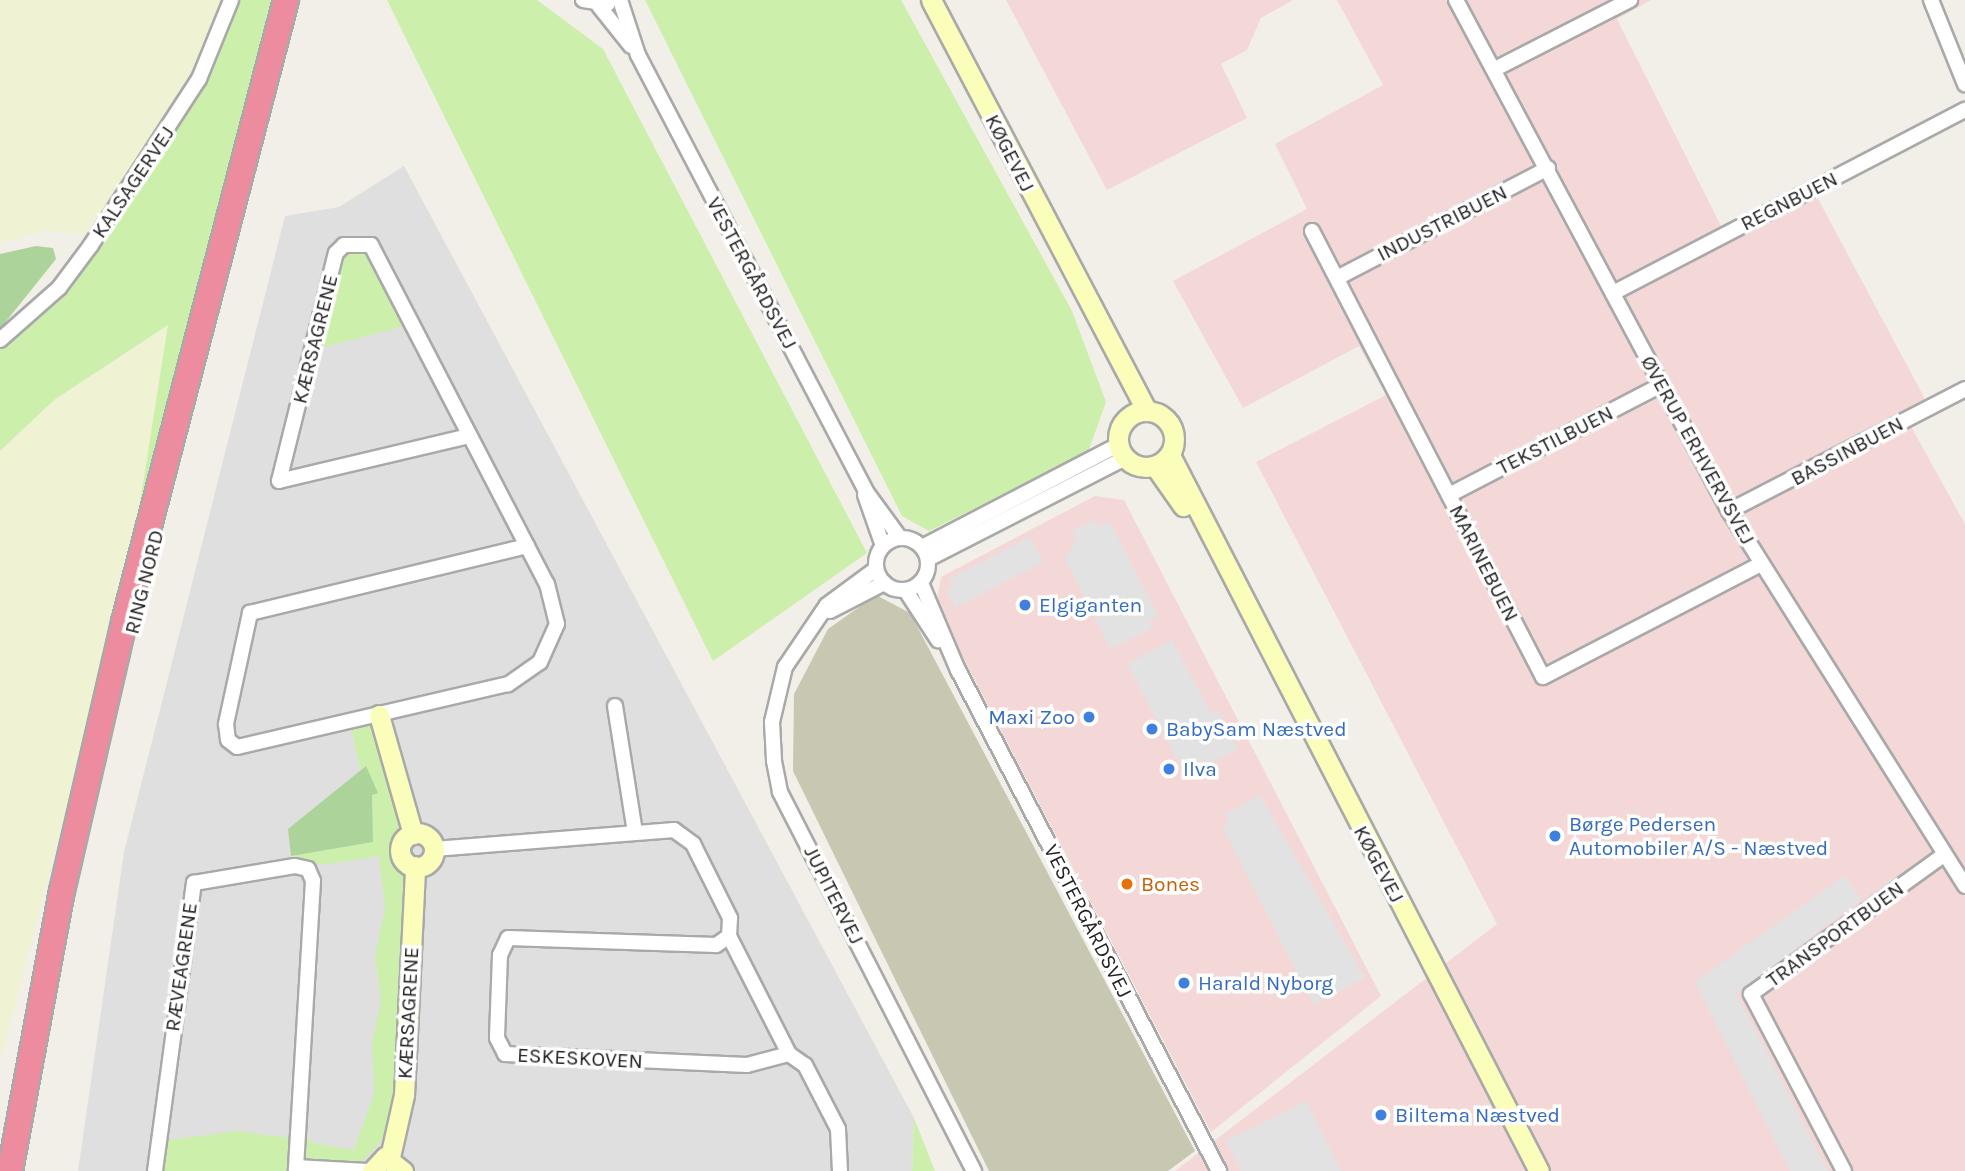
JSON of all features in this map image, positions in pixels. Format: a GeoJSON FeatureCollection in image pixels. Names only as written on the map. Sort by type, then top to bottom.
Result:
{"type":"FeatureCollection","features":[{"type":"Feature","properties":{"kind":"highway"},"geometry":{"type":"LineString","coordinates":[[10,1171],[92,756],[251,121],[286,0]]}},
{"type":"Feature","properties":{"kind":"highway","name":"RING NORD"},"geometry":{"type":"LineString","coordinates":[[23,1171],[73,893],[130,639],[295,0]]}},
{"type":"Feature","properties":{"kind":"street","name":"KALSAGERVEJ"},"geometry":{"type":"LineString","coordinates":[[0,340],[58,288],[91,245],[200,79],[231,0]]}},
{"type":"Feature","properties":{"kind":"street"},"geometry":{"type":"LineString","coordinates":[[251,121],[277,0]]}},
{"type":"Feature","properties":{"kind":"street"},"geometry":{"type":"LineString","coordinates":[[583,0],[599,6],[614,0]]}},
{"type":"Feature","properties":{"kind":"street","name":"VESTERGÅRDSVEJ"},"geometry":{"type":"LineString","coordinates":[[620,0],[638,55],[865,490],[900,538]]}},
{"type":"Feature","properties":{"kind":"street","name":"KØGEVEJ"},"geometry":{"type":"LineString","coordinates":[[932,0],[1088,306],[1139,413]]}},
{"type":"Feature","properties":{"kind":"street","name":"ØVERUP ERHVERVSVEJ"},"geometry":{"type":"LineString","coordinates":[[1456,0],[1729,511],[1944,855],[1964,881]]}},
{"type":"Feature","properties":{"kind":"street"},"geometry":{"type":"LineString","coordinates":[[1495,69],[1630,0]]}},
{"type":"Feature","properties":{"kind":"street"},"geometry":{"type":"LineString","coordinates":[[1931,0],[1965,84]]}},
{"type":"Feature","properties":{"kind":"street","name":"VESTERGÅRDSVEJ"},"geometry":{"type":"LineString","coordinates":[[599,6],[638,55]]}},
{"type":"Feature","properties":{"kind":"street","name":"REGNBUEN"},"geometry":{"type":"LineString","coordinates":[[1613,293],[1965,110]]}},
{"type":"Feature","properties":{"kind":"street","name":"INDUSTRIBUEN"},"geometry":{"type":"LineString","coordinates":[[1336,278],[1548,168]]}},
{"type":"Feature","properties":{"kind":"street","name":"MARINEBUEN"},"geometry":{"type":"LineString","coordinates":[[1312,231],[1543,677],[1761,564]]}},
{"type":"Feature","properties":{"kind":"street","name":"KÆRSAGRENE"},"geometry":{"type":"LineString","coordinates":[[469,436],[279,481],[336,253],[344,245],[371,245],[547,584],[557,624],[540,662],[508,684],[379,715],[231,745],[224,732],[250,613],[527,546]]}},
{"type":"Feature","properties":{"kind":"street","name":"TEKSTILBUEN"},"geometry":{"type":"LineString","coordinates":[[1449,495],[1661,385]]}},
{"type":"Feature","properties":{"kind":"street","name":"BASSINBUEN"},"geometry":{"type":"LineString","coordinates":[[1729,511],[1965,389]]}},
{"type":"Feature","properties":{"kind":"street"},"geometry":{"type":"LineString","coordinates":[[925,553],[1121,452],[1163,461],[1173,430],[1163,416],[1139,413],[1121,425],[1121,452]]}},
{"type":"Feature","properties":{"kind":"street","name":"KØGEVEJ"},"geometry":{"type":"LineString","coordinates":[[1163,461],[1219,558],[1539,1171]]}},
{"type":"Feature","properties":{"kind":"street","name":"VESTERGÅRDSVEJ"},"geometry":{"type":"LineString","coordinates":[[865,490],[883,546]]}},
{"type":"Feature","properties":{"kind":"street"},"geometry":{"type":"LineString","coordinates":[[900,538],[925,553],[921,583],[906,591],[884,583],[876,569],[883,546],[900,538]]}},
{"type":"Feature","properties":{"kind":"street","name":"JUPITERVEJ"},"geometry":{"type":"LineString","coordinates":[[876,569],[823,614],[785,667],[775,696],[774,761],[780,792],[974,1171]]}},
{"type":"Feature","properties":{"kind":"street","name":"JUPITERVEJ"},"geometry":{"type":"LineString","coordinates":[[823,614],[884,583]]}},
{"type":"Feature","properties":{"kind":"street","name":"VESTERGÅRDSVEJ"},"geometry":{"type":"LineString","coordinates":[[921,583],[958,670],[1219,1171]]}},
{"type":"Feature","properties":{"kind":"street","name":"VESTERGÅRDSVEJ"},"geometry":{"type":"LineString","coordinates":[[906,591],[958,670]]}},
{"type":"Feature","properties":{"kind":"street"},"geometry":{"type":"LineString","coordinates":[[615,706],[635,832]]}},
{"type":"Feature","properties":{"kind":"street"},"geometry":{"type":"LineString","coordinates":[[379,715],[413,834],[401,853],[415,866],[431,860],[434,849],[425,835],[413,834]]}},
{"type":"Feature","properties":{"kind":"street"},"geometry":{"type":"LineString","coordinates":[[434,849],[674,830],[688,836],[730,918],[729,936],[789,1054],[805,1065],[838,1129],[840,1171]]}},
{"type":"Feature","properties":{"kind":"street","name":"TRANSPORTBUEN"},"geometry":{"type":"LineString","coordinates":[[1844,1171],[1751,993],[1944,855]]}},
{"type":"Feature","properties":{"kind":"street","name":"RÆVEAGRENE"},"geometry":{"type":"LineString","coordinates":[[155,1171],[194,883],[295,866],[308,869],[313,881],[296,1169],[370,1171]]}},
{"type":"Feature","properties":{"kind":"street","name":"KÆRSAGRENE"},"geometry":{"type":"LineString","coordinates":[[397,1164],[404,1095],[415,866]]}},
{"type":"Feature","properties":{"kind":"street","name":"ESKESKOVEN"},"geometry":{"type":"LineString","coordinates":[[729,936],[709,945],[508,938],[500,955],[499,1048],[514,1055],[747,1065],[789,1054]]}},
{"type":"Feature","properties":{"kind":"street"},"geometry":{"type":"LineString","coordinates":[[370,1171],[397,1164]]}},
{"type":"Feature","properties":{"kind":"shaded area"},"geometry":{"type":"Polygon","coordinates":[[[0,0],[227,0],[194,78],[91,235],[44,231],[0,243],[0,0]]]}},
{"type":"Feature","properties":{"kind":"shaded area"},"geometry":{"type":"Polygon","coordinates":[[[1006,0],[1293,0],[1261,18],[1247,50],[1221,64],[1247,118],[1107,190],[1006,0]]]}},
{"type":"Feature","properties":{"kind":"shaded area"},"geometry":{"type":"Polygon","coordinates":[[[1337,0],[1651,0],[1617,19],[1721,226],[1808,180],[1926,401],[1903,412],[1965,524],[1965,1171],[1175,1171],[1497,924],[1256,462],[1386,395],[1359,346],[1243,408],[1173,281],[1307,209],[1275,144],[1383,85],[1337,0]]]}},
{"type":"Feature","properties":{"kind":"shaded area"},"geometry":{"type":"Polygon","coordinates":[[[404,166],[914,1118],[912,1171],[78,1171],[124,852],[285,216],[339,207],[404,166]]]}},
{"type":"Feature","properties":{"kind":"shaded area"},"geometry":{"type":"Polygon","coordinates":[[[169,325],[132,554],[0,1062],[0,451],[54,400],[169,325]]]}},
{"type":"Feature","properties":{"kind":"shaded area"},"geometry":{"type":"Polygon","coordinates":[[[1095,496],[1124,500],[1381,996],[1211,1132],[936,606],[941,577],[1095,496]]]}},
{"type":"Feature","properties":{"kind":"shaded area"},"geometry":{"type":"Polygon","coordinates":[[[1095,520],[1099,527],[1110,522],[1158,616],[1149,621],[1153,628],[1111,649],[1065,559],[1076,540],[1072,531],[1095,520]]]}},
{"type":"Feature","properties":{"kind":"shaded area"},"geometry":{"type":"Polygon","coordinates":[[[1030,537],[1043,562],[955,608],[946,590],[953,587],[949,579],[1030,537]]]}},
{"type":"Feature","properties":{"kind":"shaded area"},"geometry":{"type":"Polygon","coordinates":[[[876,595],[910,613],[1195,1151],[1168,1171],[989,1171],[793,771],[794,694],[828,629],[876,595]]]}},
{"type":"Feature","properties":{"kind":"shaded area"},"geometry":{"type":"Polygon","coordinates":[[[1172,640],[1211,714],[1219,711],[1238,749],[1186,776],[1127,664],[1172,640]]]}},
{"type":"Feature","properties":{"kind":"shaded area"},"geometry":{"type":"Polygon","coordinates":[[[1260,795],[1365,978],[1314,1005],[1222,827],[1229,823],[1225,814],[1260,795]]]}},
{"type":"Feature","properties":{"kind":"shaded area"},"geometry":{"type":"Polygon","coordinates":[[[1844,876],[1862,899],[1736,993],[1828,1171],[1790,1171],[1695,982],[1844,876]]]}},
{"type":"Feature","properties":{"kind":"shaded area"},"geometry":{"type":"Polygon","coordinates":[[[1306,1101],[1341,1171],[1241,1171],[1226,1141],[1306,1101]]]}},
{"type":"Feature","properties":{"kind":"green space"},"geometry":{"type":"Polygon","coordinates":[[[237,0],[271,0],[132,554],[168,325],[54,400],[0,451],[0,344],[64,288],[205,80],[237,0]]]}},
{"type":"Feature","properties":{"kind":"green space"},"geometry":{"type":"Polygon","coordinates":[[[387,0],[537,0],[603,49],[867,553],[713,661],[387,0]]]}},
{"type":"Feature","properties":{"kind":"green space"},"geometry":{"type":"Polygon","coordinates":[[[645,0],[901,0],[1072,311],[1106,402],[1088,452],[929,531],[902,516],[645,0]]]}},
{"type":"Feature","properties":{"kind":"green space"},"geometry":{"type":"Polygon","coordinates":[[[36,246],[53,248],[56,259],[0,329],[0,254],[36,246]]]}},
{"type":"Feature","properties":{"kind":"green space"},"geometry":{"type":"Polygon","coordinates":[[[347,249],[368,251],[406,326],[320,348],[339,257],[347,249]]]}},
{"type":"Feature","properties":{"kind":"green space"},"geometry":{"type":"Polygon","coordinates":[[[375,719],[402,829],[393,855],[403,870],[406,912],[397,1098],[381,1141],[363,1161],[303,1163],[304,1135],[313,1143],[354,1150],[374,1094],[372,1044],[381,1001],[375,956],[385,909],[379,856],[320,865],[291,856],[373,842],[372,795],[377,793],[365,766],[360,770],[351,726],[375,719]]]}},
{"type":"Feature","properties":{"kind":"green space"},"geometry":{"type":"Polygon","coordinates":[[[366,766],[378,793],[372,795],[373,842],[291,856],[288,829],[366,766]]]}},
{"type":"Feature","properties":{"kind":"green space"},"geometry":{"type":"Polygon","coordinates":[[[914,1118],[935,1171],[912,1171],[914,1118]]]}},
{"type":"Feature","properties":{"kind":"green space"},"geometry":{"type":"Polygon","coordinates":[[[237,1131],[293,1138],[292,1171],[159,1171],[162,1141],[237,1131]]]}},
{"type":"Feature","properties":{"kind":"place","name":"Elgiganten"},"geometry":{"type":"Point","coordinates":[1025,605]}},
{"type":"Feature","properties":{"kind":"place","name":"Maxi Zoo"},"geometry":{"type":"Point","coordinates":[1089,717]}},
{"type":"Feature","properties":{"kind":"place","name":"BabySam Næstved"},"geometry":{"type":"Point","coordinates":[1152,729]}},
{"type":"Feature","properties":{"kind":"place","name":"Ilva"},"geometry":{"type":"Point","coordinates":[1169,769]}},
{"type":"Feature","properties":{"kind":"place","name":"Børge Pedersen Automobiler A/S - Næstved"},"geometry":{"type":"Point","coordinates":[1555,836]}},
{"type":"Feature","properties":{"kind":"place","name":"Bones"},"geometry":{"type":"Point","coordinates":[1127,884]}},
{"type":"Feature","properties":{"kind":"place","name":"Harald Nyborg"},"geometry":{"type":"Point","coordinates":[1184,983]}},
{"type":"Feature","properties":{"kind":"place","name":"Biltema Næstved"},"geometry":{"type":"Point","coordinates":[1381,1115]}}]}
